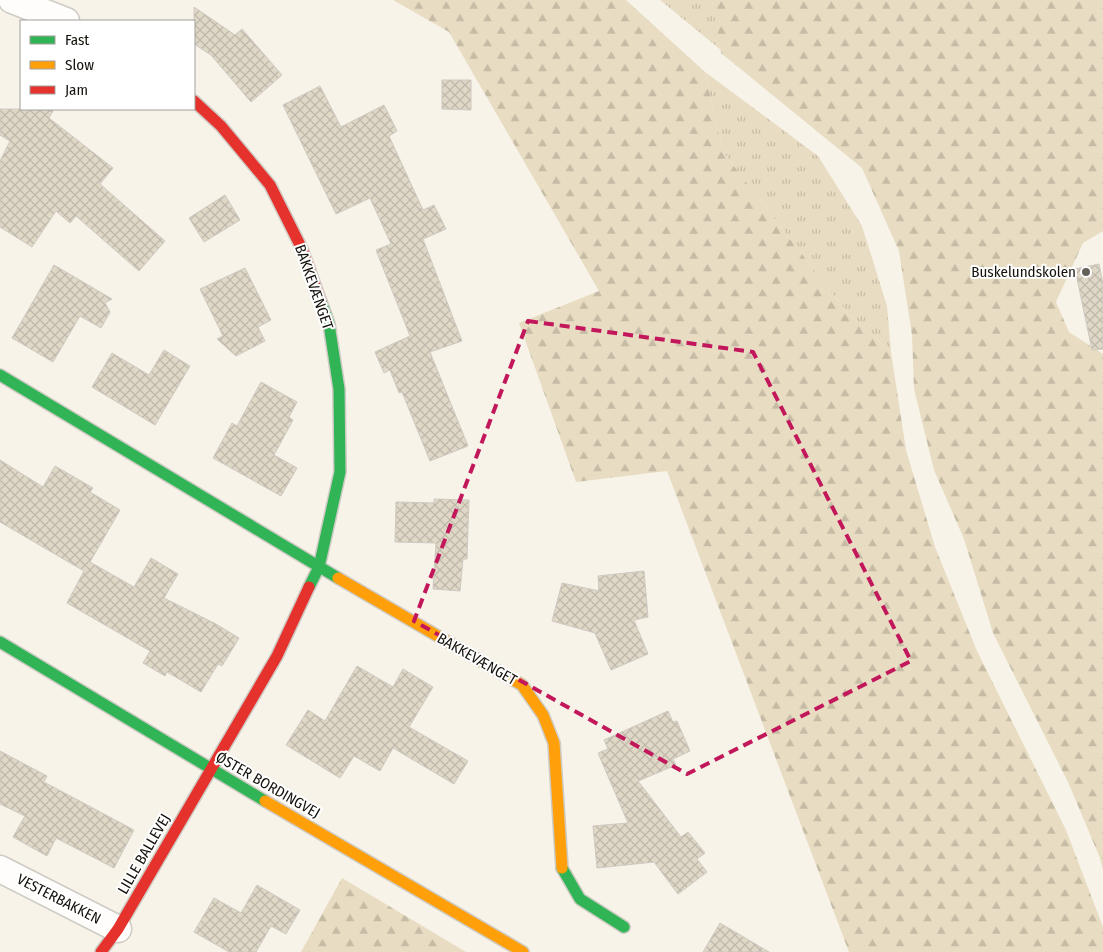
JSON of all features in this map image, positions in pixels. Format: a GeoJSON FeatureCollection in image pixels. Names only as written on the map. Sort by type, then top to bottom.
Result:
{"type":"FeatureCollection","features":[{"type":"Feature","properties":{"kind":"street"},"geometry":{"type":"LineString","coordinates":[[12,0],[63,20]]}},
{"type":"Feature","properties":{"kind":"street","name":"BAKKEVÆNGET"},"geometry":{"type":"LineString","coordinates":[[195,102],[221,126],[270,185],[302,250],[329,324],[339,389],[340,472],[319,567],[277,656],[211,769]]}},
{"type":"Feature","properties":{"kind":"street","name":"BAKKEVÆNGET"},"geometry":{"type":"LineString","coordinates":[[0,375],[319,567],[522,685],[543,715],[554,743],[562,868],[580,898],[624,927]]}},
{"type":"Feature","properties":{"kind":"street","name":"ØSTER BORDINGVEJ"},"geometry":{"type":"LineString","coordinates":[[0,642],[211,769],[523,952]]}},
{"type":"Feature","properties":{"kind":"street","name":"LILLE BALLEVEJ"},"geometry":{"type":"LineString","coordinates":[[101,952],[118,929],[211,769]]}},
{"type":"Feature","properties":{"kind":"street","name":"VESTERBAKKEN"},"geometry":{"type":"LineString","coordinates":[[0,869],[118,929]]}},
{"type":"Feature","properties":{"kind":"highlighted area"},"geometry":{"type":"Polygon","coordinates":[[[528,321],[753,352],[911,661],[687,774],[414,621],[528,321]]]}},
{"type":"Feature","properties":{"kind":"green space"},"geometry":{"type":"Polygon","coordinates":[[[393,0],[626,0],[705,72],[723,152],[846,311],[891,352],[906,450],[935,547],[977,651],[1066,830],[1103,927],[1103,952],[849,952],[667,471],[576,482],[519,323],[599,291],[449,32],[393,0]]]}},
{"type":"Feature","properties":{"kind":"green space"},"geometry":{"type":"Polygon","coordinates":[[[660,0],[712,0],[721,50],[660,0]]]}},
{"type":"Feature","properties":{"kind":"green space"},"geometry":{"type":"Polygon","coordinates":[[[712,0],[1103,0],[1103,231],[1083,243],[1056,302],[1069,332],[1103,354],[1103,870],[1100,858],[1068,782],[993,633],[964,539],[934,470],[914,389],[912,335],[899,251],[862,168],[721,53],[712,0]]]}},
{"type":"Feature","properties":{"kind":"green space"},"geometry":{"type":"Polygon","coordinates":[[[705,72],[818,156],[862,226],[887,306],[891,352],[846,311],[723,152],[705,72]]]}},
{"type":"Feature","properties":{"kind":"green space"},"geometry":{"type":"Polygon","coordinates":[[[342,878],[466,952],[301,952],[342,878]]]}},
{"type":"Feature","properties":{"kind":"building"},"geometry":{"type":"Polygon","coordinates":[[[194,7],[235,35],[242,29],[282,75],[251,102],[211,55],[195,45],[194,7]]]}},
{"type":"Feature","properties":{"kind":"building"},"geometry":{"type":"Polygon","coordinates":[[[442,80],[471,80],[471,110],[442,109],[442,80]]]}},
{"type":"Feature","properties":{"kind":"building"},"geometry":{"type":"Polygon","coordinates":[[[320,86],[341,127],[384,105],[397,131],[389,136],[423,210],[434,205],[446,229],[423,239],[462,341],[430,352],[468,446],[430,461],[402,392],[399,393],[390,370],[384,373],[375,352],[410,336],[376,250],[391,244],[370,198],[336,214],[283,105],[320,86]]]}},
{"type":"Feature","properties":{"kind":"building"},"geometry":{"type":"Polygon","coordinates":[[[0,109],[53,110],[49,118],[113,168],[100,184],[165,241],[139,271],[76,216],[70,223],[56,211],[32,247],[0,227],[0,161],[10,141],[0,135],[0,109]]]}},
{"type":"Feature","properties":{"kind":"building"},"geometry":{"type":"Polygon","coordinates":[[[225,195],[240,220],[204,242],[189,218],[225,195]]]}},
{"type":"Feature","properties":{"kind":"building"},"geometry":{"type":"Polygon","coordinates":[[[1099,264],[1103,283],[1103,349],[1092,350],[1075,269],[1099,264]]]}},
{"type":"Feature","properties":{"kind":"building"},"geometry":{"type":"Polygon","coordinates":[[[54,265],[112,299],[105,303],[110,312],[101,328],[80,316],[53,362],[12,338],[54,265]]]}},
{"type":"Feature","properties":{"kind":"building"},"geometry":{"type":"Polygon","coordinates":[[[245,268],[271,320],[258,327],[265,341],[236,356],[217,339],[223,336],[200,289],[245,268]]]}},
{"type":"Feature","properties":{"kind":"building"},"geometry":{"type":"Polygon","coordinates":[[[164,350],[190,366],[155,425],[92,387],[112,353],[149,375],[164,350]]]}},
{"type":"Feature","properties":{"kind":"building"},"geometry":{"type":"Polygon","coordinates":[[[261,382],[297,402],[289,417],[293,420],[274,455],[297,468],[281,496],[213,458],[232,423],[237,426],[261,382]]]}},
{"type":"Feature","properties":{"kind":"building"},"geometry":{"type":"Polygon","coordinates":[[[0,460],[43,487],[55,466],[93,488],[90,492],[120,510],[90,562],[134,587],[151,558],[178,574],[164,598],[216,624],[239,638],[222,666],[218,664],[201,692],[167,672],[165,676],[143,663],[150,651],[67,603],[84,571],[0,522],[0,460]]]}},
{"type":"Feature","properties":{"kind":"building"},"geometry":{"type":"Polygon","coordinates":[[[434,499],[469,500],[467,559],[463,559],[460,591],[433,589],[436,543],[395,542],[396,502],[434,503],[434,499]]]}},
{"type":"Feature","properties":{"kind":"building"},"geometry":{"type":"Polygon","coordinates":[[[644,571],[648,617],[634,620],[648,654],[611,670],[595,633],[552,621],[562,583],[599,591],[598,576],[644,571]]]}},
{"type":"Feature","properties":{"kind":"building"},"geometry":{"type":"Polygon","coordinates":[[[357,666],[393,687],[403,669],[433,687],[409,727],[468,761],[454,784],[393,748],[380,771],[354,756],[340,778],[286,745],[308,710],[325,721],[357,666]]]}},
{"type":"Feature","properties":{"kind":"building"},"geometry":{"type":"Polygon","coordinates":[[[668,711],[673,722],[677,721],[690,751],[673,759],[676,765],[638,781],[681,837],[688,832],[705,853],[697,859],[707,872],[678,894],[654,862],[597,868],[593,826],[628,823],[598,753],[608,749],[604,740],[668,711]]]}},
{"type":"Feature","properties":{"kind":"building"},"geometry":{"type":"Polygon","coordinates":[[[0,751],[47,776],[44,782],[134,830],[114,868],[56,838],[47,856],[13,837],[25,816],[0,804],[0,751]]]}},
{"type":"Feature","properties":{"kind":"building"},"geometry":{"type":"Polygon","coordinates":[[[257,885],[300,910],[286,934],[271,926],[256,952],[229,952],[194,932],[214,898],[241,913],[257,885]]]}},
{"type":"Feature","properties":{"kind":"building"},"geometry":{"type":"Polygon","coordinates":[[[720,923],[769,952],[703,952],[720,923]]]}},
{"type":"Feature","properties":{"kind":"traffic: fast"},"geometry":{"type":"LineString","coordinates":[[309,587],[319,567],[340,472],[339,389],[329,324],[321,302]]}},
{"type":"Feature","properties":{"kind":"traffic: fast"},"geometry":{"type":"LineString","coordinates":[[0,375],[338,578]]}},
{"type":"Feature","properties":{"kind":"traffic: fast"},"geometry":{"type":"LineString","coordinates":[[0,642],[265,801]]}},
{"type":"Feature","properties":{"kind":"traffic: fast"},"geometry":{"type":"LineString","coordinates":[[562,868],[580,899],[624,927]]}},
{"type":"Feature","properties":{"kind":"traffic: slow"},"geometry":{"type":"LineString","coordinates":[[338,578],[522,685],[543,715],[554,743],[562,868]]}},
{"type":"Feature","properties":{"kind":"traffic: slow"},"geometry":{"type":"LineString","coordinates":[[265,801],[523,952]]}},
{"type":"Feature","properties":{"kind":"traffic: jam"},"geometry":{"type":"LineString","coordinates":[[195,102],[221,126],[270,185],[302,249],[321,302]]}},
{"type":"Feature","properties":{"kind":"traffic: jam"},"geometry":{"type":"LineString","coordinates":[[101,952],[118,929],[277,656],[309,587]]}},
{"type":"Feature","properties":{"kind":"place","name":"Buskelundskolen"},"geometry":{"type":"Point","coordinates":[1086,272]}}]}
